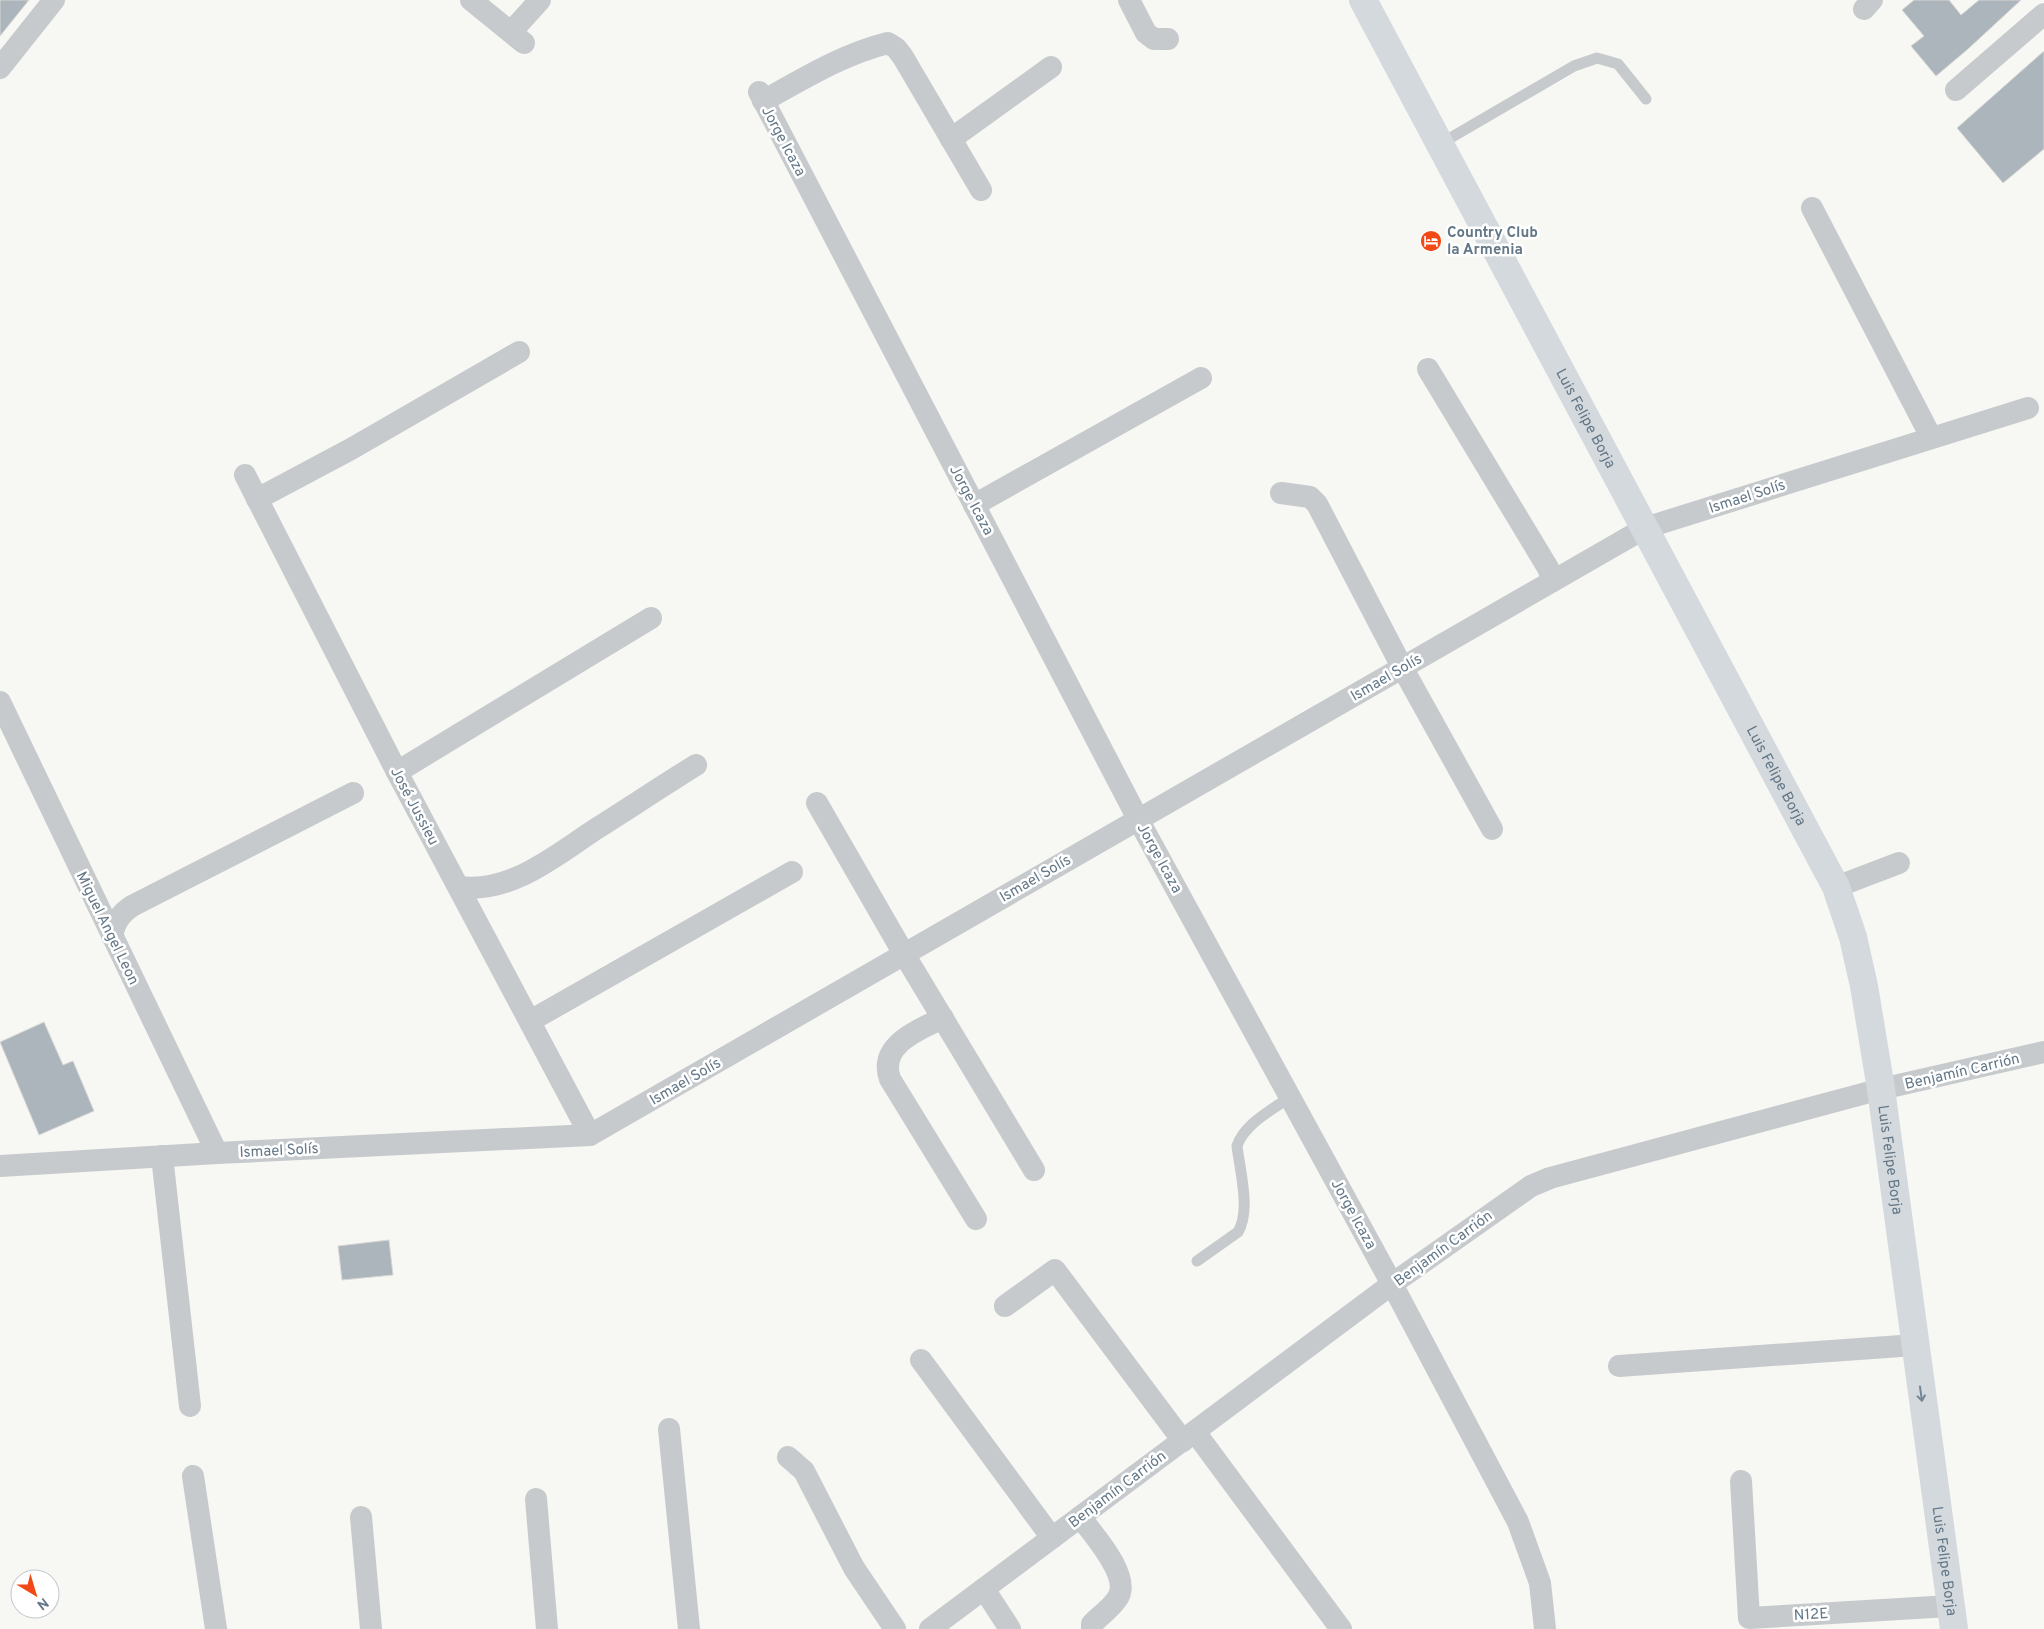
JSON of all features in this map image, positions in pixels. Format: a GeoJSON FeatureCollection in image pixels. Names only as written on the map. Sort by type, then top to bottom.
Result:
{"type":"FeatureCollection","features":[{"type":"Feature","properties":{"kind":"street"},"geometry":{"type":"LineString","coordinates":[[0,68],[54,0]]}},
{"type":"Feature","properties":{"kind":"street"},"geometry":{"type":"LineString","coordinates":[[471,0],[517,38],[540,0]]}},
{"type":"Feature","properties":{"kind":"street"},"geometry":{"type":"LineString","coordinates":[[1129,0],[1146,33],[1154,39],[1168,39]]}},
{"type":"Feature","properties":{"kind":"street","name":"Luis Felipe Borja"},"geometry":{"type":"LineString","coordinates":[[1363,0],[1836,887],[1853,937],[1864,986],[1881,1089],[1952,1617]]}},
{"type":"Feature","properties":{"kind":"street"},"geometry":{"type":"LineString","coordinates":[[1956,90],[2044,14]]}},
{"type":"Feature","properties":{"kind":"street","name":"Jorge Icaza"},"geometry":{"type":"LineString","coordinates":[[951,139],[903,57],[896,48],[888,43],[844,58],[761,96],[1138,819],[1392,1284],[1518,1522],[1540,1584],[1545,1629]]}},
{"type":"Feature","properties":{"kind":"street"},"geometry":{"type":"LineString","coordinates":[[981,190],[951,139],[1051,67]]}},
{"type":"Feature","properties":{"kind":"street"},"geometry":{"type":"LineString","coordinates":[[1812,208],[1932,437]]}},
{"type":"Feature","properties":{"kind":"street"},"geometry":{"type":"LineString","coordinates":[[258,499],[325,464],[519,352]]}},
{"type":"Feature","properties":{"kind":"street"},"geometry":{"type":"LineString","coordinates":[[1428,369],[1548,568],[1553,581]]}},
{"type":"Feature","properties":{"kind":"street"},"geometry":{"type":"LineString","coordinates":[[974,505],[1201,378]]}},
{"type":"Feature","properties":{"kind":"street","name":"Ismael Solís"},"geometry":{"type":"LineString","coordinates":[[0,1166],[217,1153],[590,1135],[1645,528],[2028,408]]}},
{"type":"Feature","properties":{"kind":"street","name":"José Jussieu"},"geometry":{"type":"LineString","coordinates":[[245,475],[397,772],[590,1135]]}},
{"type":"Feature","properties":{"kind":"street"},"geometry":{"type":"LineString","coordinates":[[1281,493],[1310,497],[1317,504],[1402,667],[1492,829]]}},
{"type":"Feature","properties":{"kind":"street"},"geometry":{"type":"LineString","coordinates":[[397,772],[651,618]]}},
{"type":"Feature","properties":{"kind":"street","name":"Miguel Angel Leon"},"geometry":{"type":"LineString","coordinates":[[0,702],[217,1153]]}},
{"type":"Feature","properties":{"kind":"street"},"geometry":{"type":"LineString","coordinates":[[458,887],[474,889],[498,884],[533,870],[696,764]]}},
{"type":"Feature","properties":{"kind":"street"},"geometry":{"type":"LineString","coordinates":[[112,936],[121,914],[132,906],[353,793]]}},
{"type":"Feature","properties":{"kind":"street"},"geometry":{"type":"LineString","coordinates":[[817,803],[904,954],[1034,1170]]}},
{"type":"Feature","properties":{"kind":"street"},"geometry":{"type":"LineString","coordinates":[[1836,887],[1899,863]]}},
{"type":"Feature","properties":{"kind":"street"},"geometry":{"type":"LineString","coordinates":[[530,1021],[792,872]]}},
{"type":"Feature","properties":{"kind":"street"},"geometry":{"type":"LineString","coordinates":[[943,1018],[914,1032],[899,1044],[888,1059],[888,1072],[890,1079],[976,1219]]}},
{"type":"Feature","properties":{"kind":"street","name":"Benjamín Carrión"},"geometry":{"type":"LineString","coordinates":[[930,1629],[1392,1284],[1531,1186],[1550,1178],[1881,1089],[2044,1052]]}},
{"type":"Feature","properties":{"kind":"street"},"geometry":{"type":"LineString","coordinates":[[162,1156],[190,1406]]}},
{"type":"Feature","properties":{"kind":"street"},"geometry":{"type":"LineString","coordinates":[[1005,1306],[1055,1270],[1341,1629]]}},
{"type":"Feature","properties":{"kind":"street"},"geometry":{"type":"LineString","coordinates":[[1619,1366],[1915,1345]]}},
{"type":"Feature","properties":{"kind":"street"},"geometry":{"type":"LineString","coordinates":[[920,1360],[1052,1538]]}},
{"type":"Feature","properties":{"kind":"street"},"geometry":{"type":"LineString","coordinates":[[669,1429],[689,1629]]}},
{"type":"Feature","properties":{"kind":"street"},"geometry":{"type":"LineString","coordinates":[[788,1457],[804,1471],[854,1568],[896,1629]]}},
{"type":"Feature","properties":{"kind":"street"},"geometry":{"type":"LineString","coordinates":[[193,1476],[216,1629]]}},
{"type":"Feature","properties":{"kind":"street","name":"N12E"},"geometry":{"type":"LineString","coordinates":[[1741,1481],[1749,1618],[1952,1617]]}},
{"type":"Feature","properties":{"kind":"street"},"geometry":{"type":"LineString","coordinates":[[536,1499],[547,1629]]}},
{"type":"Feature","properties":{"kind":"street"},"geometry":{"type":"LineString","coordinates":[[360,1517],[371,1629]]}},
{"type":"Feature","properties":{"kind":"street"},"geometry":{"type":"LineString","coordinates":[[1080,1517],[1115,1565],[1120,1582],[1119,1597],[1092,1624],[1092,1629]]}},
{"type":"Feature","properties":{"kind":"street"},"geometry":{"type":"LineString","coordinates":[[984,1589],[1010,1629]]}},
{"type":"Feature","properties":{"kind":"lane"},"geometry":{"type":"LineString","coordinates":[[1440,144],[1574,66],[1598,58],[1618,64],[1646,99]]}},
{"type":"Feature","properties":{"kind":"lane"},"geometry":{"type":"LineString","coordinates":[[1197,1261],[1238,1232],[1242,1225],[1245,1212],[1237,1146],[1240,1138],[1249,1127],[1290,1097]]}},
{"type":"Feature","properties":{"kind":"building"},"geometry":{"type":"Polygon","coordinates":[[[0,0],[29,0],[0,36],[0,0]]]}},
{"type":"Feature","properties":{"kind":"building"},"geometry":{"type":"Polygon","coordinates":[[[1914,0],[1949,0],[1961,15],[1979,0],[2021,0],[1936,76],[1911,46],[1924,36],[1902,10],[1914,0]]]}},
{"type":"Feature","properties":{"kind":"building"},"geometry":{"type":"Polygon","coordinates":[[[2044,51],[2044,149],[2003,183],[1957,128],[2044,51]]]}},
{"type":"Feature","properties":{"kind":"building"},"geometry":{"type":"Polygon","coordinates":[[[44,1022],[63,1065],[73,1061],[94,1111],[39,1135],[0,1042],[44,1022]]]}},
{"type":"Feature","properties":{"kind":"building"},"geometry":{"type":"Polygon","coordinates":[[[389,1240],[393,1275],[342,1280],[338,1246],[389,1240]]]}},
{"type":"Feature","properties":{"kind":"place","name":"Country Club la Armenia"},"geometry":{"type":"Point","coordinates":[1431,241]}}]}
